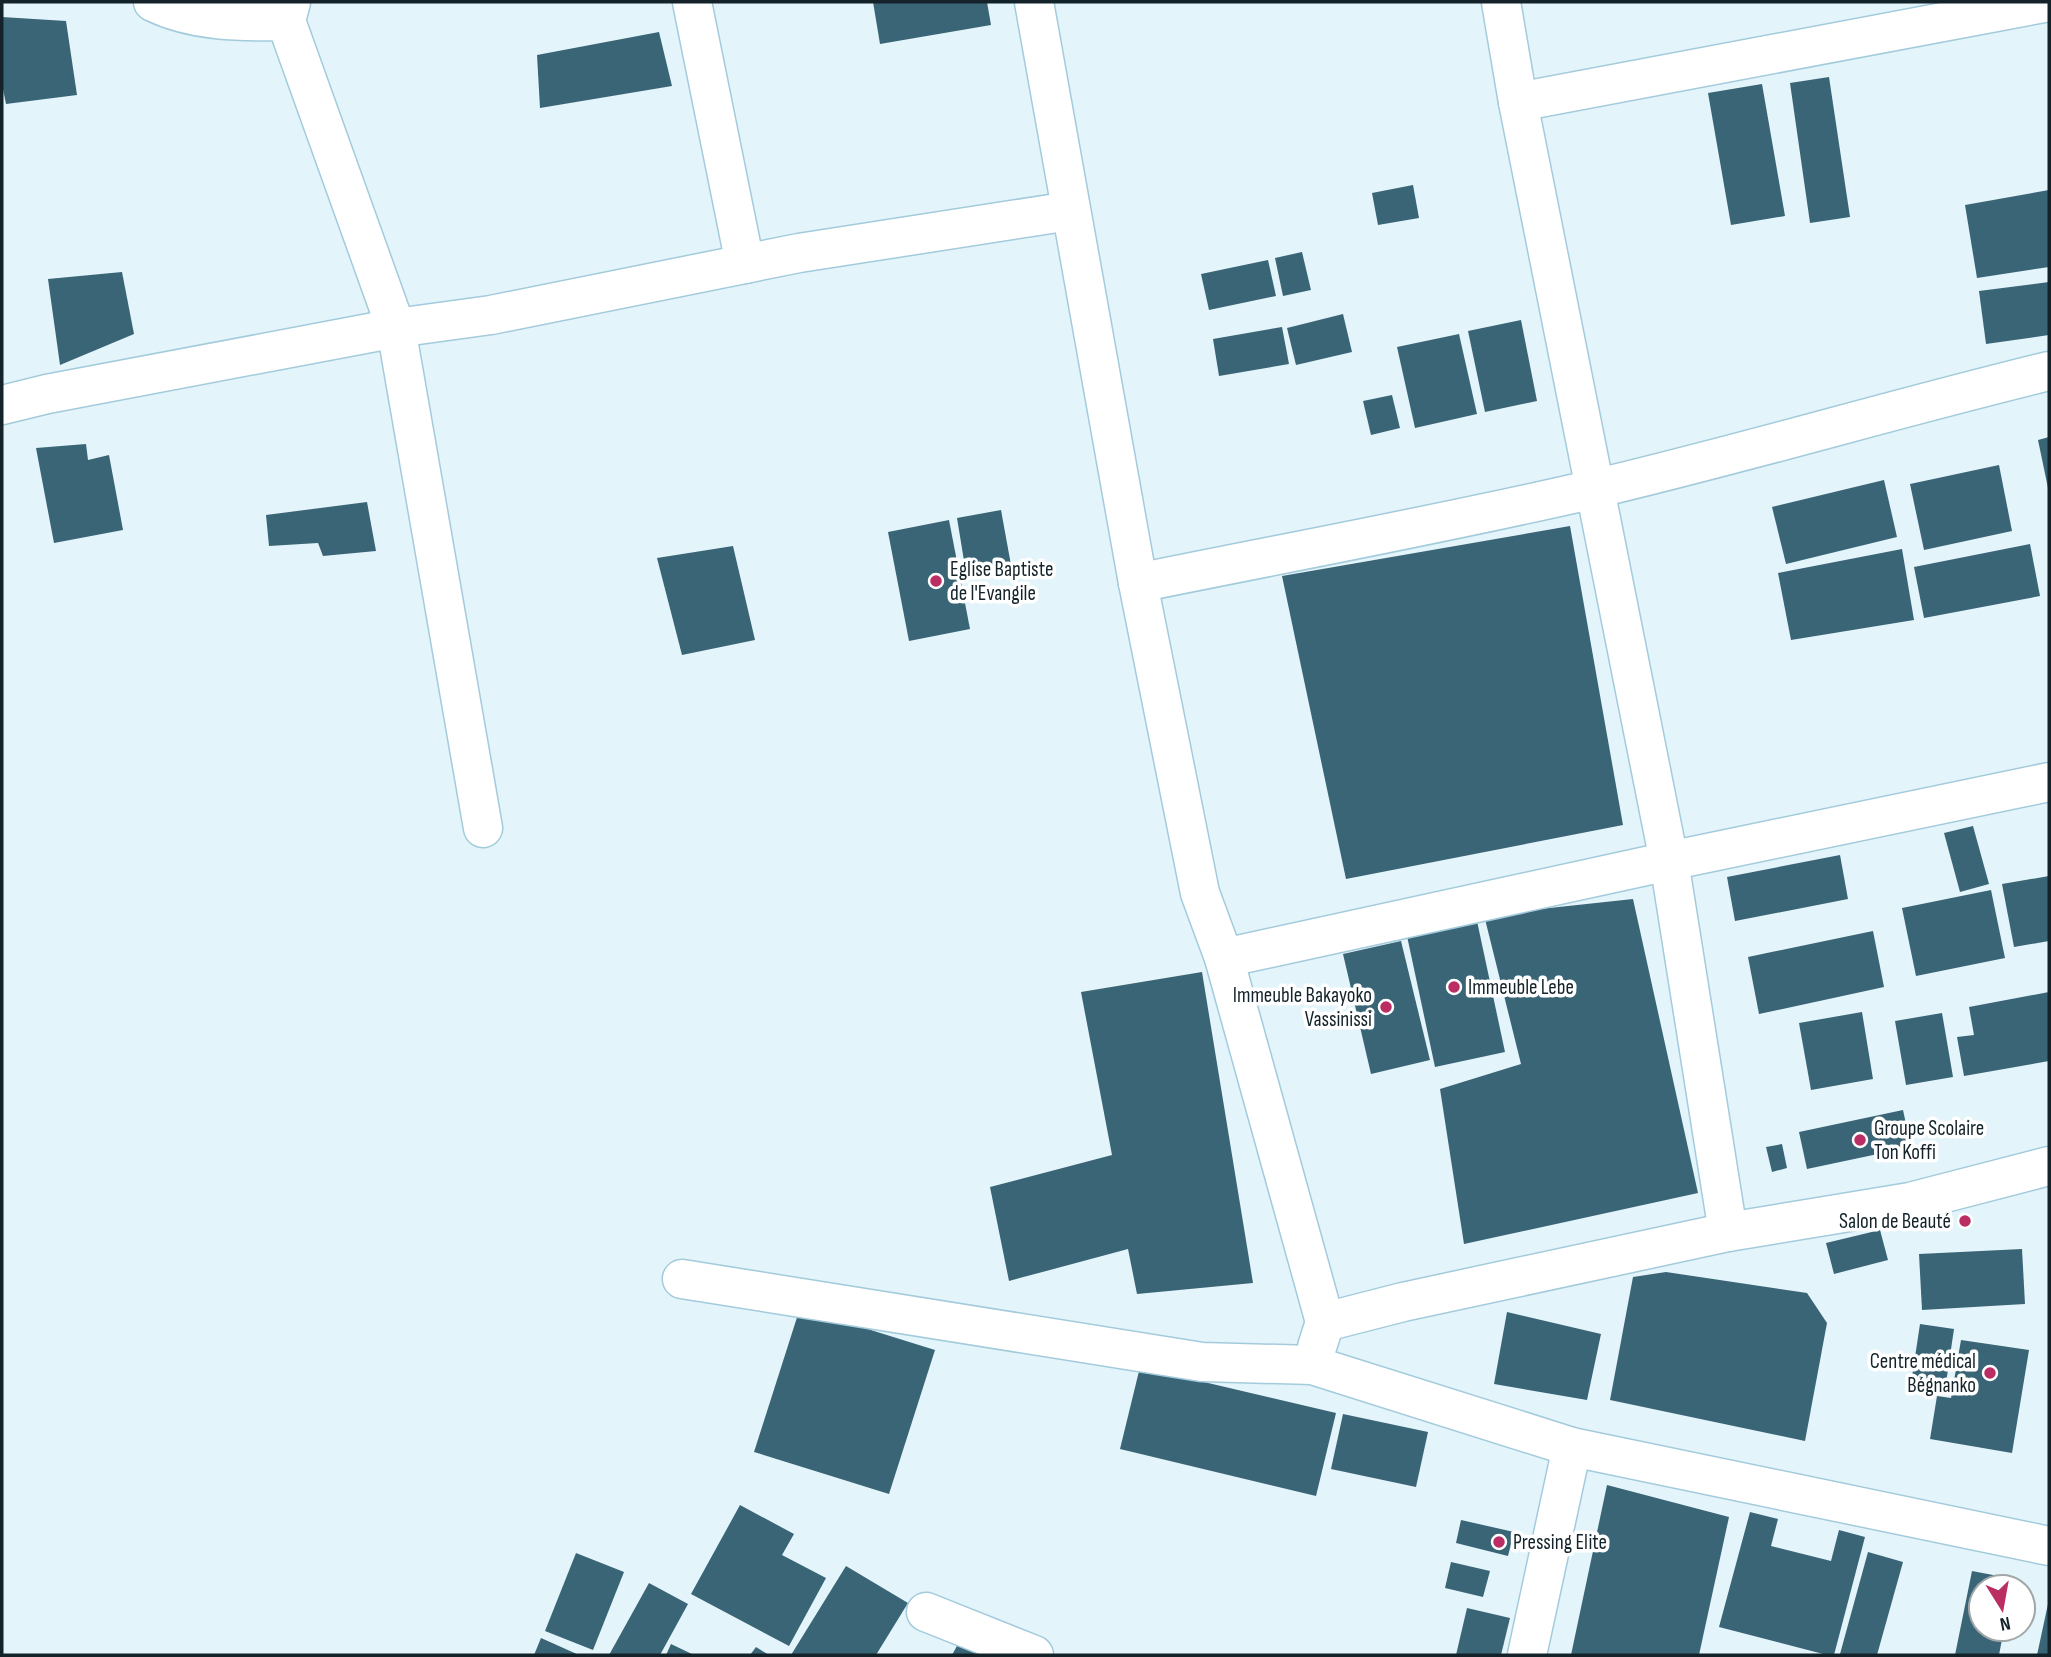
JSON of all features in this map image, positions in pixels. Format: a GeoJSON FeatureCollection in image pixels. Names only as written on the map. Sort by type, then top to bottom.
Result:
{"type":"FeatureCollection","features":[{"type":"Feature","properties":{"kind":"street"},"geometry":{"type":"LineString","coordinates":[[153,2],[170,10],[231,22],[288,11],[396,328],[483,828]]}},
{"type":"Feature","properties":{"kind":"street"},"geometry":{"type":"LineString","coordinates":[[692,2],[745,264]]}},
{"type":"Feature","properties":{"kind":"street"},"geometry":{"type":"LineString","coordinates":[[1034,2],[1138,583],[1200,894],[1224,958],[1325,1322],[1312,1365]]}},
{"type":"Feature","properties":{"kind":"street"},"geometry":{"type":"LineString","coordinates":[[1501,2],[1593,489],[1669,861],[1728,1232]]}},
{"type":"Feature","properties":{"kind":"street"},"geometry":{"type":"LineString","coordinates":[[1518,102],[2049,2]]}},
{"type":"Feature","properties":{"kind":"street"},"geometry":{"type":"LineString","coordinates":[[2,405],[47,394],[396,328],[491,314],[799,253],[1070,211]]}},
{"type":"Feature","properties":{"kind":"street"},"geometry":{"type":"LineString","coordinates":[[1138,583],[1593,489],[1838,427],[1920,402],[2049,371]]}},
{"type":"Feature","properties":{"kind":"street"},"geometry":{"type":"LineString","coordinates":[[1224,958],[2049,782]]}},
{"type":"Feature","properties":{"kind":"street"},"geometry":{"type":"LineString","coordinates":[[1325,1322],[1403,1302],[1728,1232],[1910,1202],[2049,1166]]}},
{"type":"Feature","properties":{"kind":"street"},"geometry":{"type":"LineString","coordinates":[[682,1279],[1202,1362],[1312,1365],[1572,1447],[2049,1546]]}},
{"type":"Feature","properties":{"kind":"street"},"geometry":{"type":"LineString","coordinates":[[1527,1655],[1572,1447]]}},
{"type":"Feature","properties":{"kind":"street"},"geometry":{"type":"LineString","coordinates":[[926,1612],[1034,1655]]}},
{"type":"Feature","properties":{"kind":"building"},"geometry":{"type":"Polygon","coordinates":[[[873,2],[987,2],[991,25],[880,44],[873,2]]]}},
{"type":"Feature","properties":{"kind":"building"},"geometry":{"type":"Polygon","coordinates":[[[2,17],[66,21],[77,95],[6,104],[2,84],[2,17]]]}},
{"type":"Feature","properties":{"kind":"building"},"geometry":{"type":"Polygon","coordinates":[[[659,32],[672,86],[540,108],[537,55],[659,32]]]}},
{"type":"Feature","properties":{"kind":"building"},"geometry":{"type":"Polygon","coordinates":[[[1829,77],[1850,217],[1810,223],[1790,83],[1829,77]]]}},
{"type":"Feature","properties":{"kind":"building"},"geometry":{"type":"Polygon","coordinates":[[[1762,84],[1785,216],[1731,225],[1708,93],[1762,84]]]}},
{"type":"Feature","properties":{"kind":"building"},"geometry":{"type":"Polygon","coordinates":[[[1413,185],[1419,218],[1378,225],[1372,193],[1413,185]]]}},
{"type":"Feature","properties":{"kind":"building"},"geometry":{"type":"Polygon","coordinates":[[[2049,190],[2049,267],[1977,278],[1965,205],[2049,190]]]}},
{"type":"Feature","properties":{"kind":"building"},"geometry":{"type":"Polygon","coordinates":[[[1302,252],[1311,290],[1283,296],[1275,258],[1302,252]]]}},
{"type":"Feature","properties":{"kind":"building"},"geometry":{"type":"Polygon","coordinates":[[[1268,260],[1276,296],[1209,310],[1201,274],[1268,260]]]}},
{"type":"Feature","properties":{"kind":"building"},"geometry":{"type":"Polygon","coordinates":[[[122,272],[134,334],[60,365],[48,279],[122,272]]]}},
{"type":"Feature","properties":{"kind":"building"},"geometry":{"type":"Polygon","coordinates":[[[2049,282],[2049,335],[1986,344],[1979,291],[2049,282]]]}},
{"type":"Feature","properties":{"kind":"building"},"geometry":{"type":"Polygon","coordinates":[[[1343,314],[1352,352],[1296,365],[1287,328],[1343,314]]]}},
{"type":"Feature","properties":{"kind":"building"},"geometry":{"type":"Polygon","coordinates":[[[1521,320],[1537,401],[1485,412],[1468,331],[1521,320]]]}},
{"type":"Feature","properties":{"kind":"building"},"geometry":{"type":"Polygon","coordinates":[[[1282,327],[1289,364],[1219,376],[1213,339],[1282,327]]]}},
{"type":"Feature","properties":{"kind":"building"},"geometry":{"type":"Polygon","coordinates":[[[1459,334],[1477,414],[1415,428],[1397,347],[1459,334]]]}},
{"type":"Feature","properties":{"kind":"building"},"geometry":{"type":"Polygon","coordinates":[[[1392,395],[1400,428],[1371,435],[1363,401],[1392,395]]]}},
{"type":"Feature","properties":{"kind":"building"},"geometry":{"type":"Polygon","coordinates":[[[2049,437],[2049,488],[2048,488],[2038,440],[2049,437]]]}},
{"type":"Feature","properties":{"kind":"building"},"geometry":{"type":"Polygon","coordinates":[[[86,444],[88,460],[109,455],[123,530],[54,543],[36,448],[86,444]]]}},
{"type":"Feature","properties":{"kind":"building"},"geometry":{"type":"Polygon","coordinates":[[[1999,465],[2012,531],[1924,550],[1910,484],[1999,465]]]}},
{"type":"Feature","properties":{"kind":"building"},"geometry":{"type":"Polygon","coordinates":[[[1884,480],[1897,537],[1786,564],[1772,507],[1884,480]]]}},
{"type":"Feature","properties":{"kind":"building"},"geometry":{"type":"Polygon","coordinates":[[[367,502],[376,551],[323,556],[318,543],[269,546],[266,515],[367,502]]]}},
{"type":"Feature","properties":{"kind":"building"},"geometry":{"type":"Polygon","coordinates":[[[1001,510],[1011,565],[966,573],[957,518],[1001,510]]]}},
{"type":"Feature","properties":{"kind":"building"},"geometry":{"type":"Polygon","coordinates":[[[949,520],[970,629],[909,641],[888,532],[949,520]]]}},
{"type":"Feature","properties":{"kind":"building"},"geometry":{"type":"Polygon","coordinates":[[[1570,526],[1623,825],[1346,879],[1282,576],[1570,526]]]}},
{"type":"Feature","properties":{"kind":"building"},"geometry":{"type":"Polygon","coordinates":[[[2030,544],[2040,596],[1924,618],[1914,567],[2030,544]]]}},
{"type":"Feature","properties":{"kind":"building"},"geometry":{"type":"Polygon","coordinates":[[[733,546],[755,640],[682,655],[657,558],[733,546]]]}},
{"type":"Feature","properties":{"kind":"building"},"geometry":{"type":"Polygon","coordinates":[[[1902,549],[1914,620],[1791,640],[1778,573],[1902,549]]]}},
{"type":"Feature","properties":{"kind":"building"},"geometry":{"type":"Polygon","coordinates":[[[1973,826],[1989,884],[1960,892],[1944,833],[1973,826]]]}},
{"type":"Feature","properties":{"kind":"building"},"geometry":{"type":"Polygon","coordinates":[[[1840,855],[1848,899],[1735,921],[1727,877],[1840,855]]]}},
{"type":"Feature","properties":{"kind":"building"},"geometry":{"type":"Polygon","coordinates":[[[2049,876],[2049,941],[2014,947],[2002,884],[2049,876]]]}},
{"type":"Feature","properties":{"kind":"building"},"geometry":{"type":"Polygon","coordinates":[[[1991,890],[2005,958],[1916,976],[1902,908],[1991,890]]]}},
{"type":"Feature","properties":{"kind":"building"},"geometry":{"type":"Polygon","coordinates":[[[1633,899],[1698,1193],[1464,1244],[1440,1089],[1521,1064],[1484,915],[1633,899]]]}},
{"type":"Feature","properties":{"kind":"building","name":"Immeuble Lebe"},"geometry":{"type":"Polygon","coordinates":[[[1474,907],[1505,1052],[1435,1067],[1404,922],[1474,907]]]}},
{"type":"Feature","properties":{"kind":"building"},"geometry":{"type":"Polygon","coordinates":[[[1873,931],[1884,987],[1759,1014],[1748,957],[1873,931]]]}},
{"type":"Feature","properties":{"kind":"building","name":"Immeuble Bakayoko Vassinissi"},"geometry":{"type":"Polygon","coordinates":[[[1401,941],[1430,1060],[1371,1074],[1343,954],[1401,941]]]}},
{"type":"Feature","properties":{"kind":"building"},"geometry":{"type":"Polygon","coordinates":[[[1202,972],[1253,1283],[1137,1294],[1128,1249],[1009,1281],[990,1187],[1112,1155],[1081,992],[1202,972]]]}},
{"type":"Feature","properties":{"kind":"building"},"geometry":{"type":"Polygon","coordinates":[[[2049,992],[2049,1061],[1964,1076],[1957,1037],[1974,1035],[1969,1007],[2049,992]]]}},
{"type":"Feature","properties":{"kind":"building"},"geometry":{"type":"Polygon","coordinates":[[[1862,1012],[1873,1079],[1811,1090],[1799,1023],[1862,1012]]]}},
{"type":"Feature","properties":{"kind":"building"},"geometry":{"type":"Polygon","coordinates":[[[1942,1013],[1953,1077],[1906,1085],[1895,1021],[1942,1013]]]}},
{"type":"Feature","properties":{"kind":"building"},"geometry":{"type":"Polygon","coordinates":[[[1903,1110],[1911,1147],[1807,1169],[1799,1132],[1903,1110]]]}},
{"type":"Feature","properties":{"kind":"building"},"geometry":{"type":"Polygon","coordinates":[[[1782,1144],[1787,1168],[1772,1172],[1766,1147],[1782,1144]]]}},
{"type":"Feature","properties":{"kind":"building"},"geometry":{"type":"Polygon","coordinates":[[[1880,1230],[1888,1260],[1834,1274],[1826,1243],[1880,1230]]]}},
{"type":"Feature","properties":{"kind":"building"},"geometry":{"type":"Polygon","coordinates":[[[2022,1249],[2025,1304],[1922,1310],[1919,1254],[2022,1249]]]}},
{"type":"Feature","properties":{"kind":"building"},"geometry":{"type":"Polygon","coordinates":[[[1666,1272],[1807,1293],[1827,1323],[1805,1441],[1610,1400],[1633,1277],[1666,1272]]]}},
{"type":"Feature","properties":{"kind":"building"},"geometry":{"type":"Polygon","coordinates":[[[800,1308],[935,1350],[889,1494],[754,1452],[800,1308]]]}},
{"type":"Feature","properties":{"kind":"building"},"geometry":{"type":"Polygon","coordinates":[[[1507,1312],[1601,1334],[1587,1400],[1494,1384],[1507,1312]]]}},
{"type":"Feature","properties":{"kind":"building"},"geometry":{"type":"Polygon","coordinates":[[[1920,1324],[1954,1329],[1946,1383],[1912,1377],[1920,1324]]]}},
{"type":"Feature","properties":{"kind":"building","name":"Centre médical Bégnanko"},"geometry":{"type":"Polygon","coordinates":[[[1961,1340],[2029,1350],[2012,1453],[1930,1439],[1937,1396],[1951,1398],[1961,1340]]]}},
{"type":"Feature","properties":{"kind":"building"},"geometry":{"type":"Polygon","coordinates":[[[1140,1367],[1336,1413],[1316,1496],[1120,1449],[1140,1367]]]}},
{"type":"Feature","properties":{"kind":"building"},"geometry":{"type":"Polygon","coordinates":[[[1343,1414],[1428,1432],[1416,1487],[1331,1469],[1343,1414]]]}},
{"type":"Feature","properties":{"kind":"building"},"geometry":{"type":"Polygon","coordinates":[[[1607,1485],[1729,1517],[1699,1655],[1571,1655],[1607,1485]]]}},
{"type":"Feature","properties":{"kind":"building"},"geometry":{"type":"Polygon","coordinates":[[[740,1505],[794,1534],[782,1555],[826,1578],[789,1646],[691,1594],[740,1505]]]}},
{"type":"Feature","properties":{"kind":"building"},"geometry":{"type":"Polygon","coordinates":[[[1750,1512],[1778,1519],[1771,1546],[1831,1561],[1839,1530],[1865,1537],[1834,1655],[1719,1627],[1750,1512]]]}},
{"type":"Feature","properties":{"kind":"building"},"geometry":{"type":"Polygon","coordinates":[[[1461,1520],[1514,1532],[1508,1556],[1456,1543],[1461,1520]]]}},
{"type":"Feature","properties":{"kind":"building"},"geometry":{"type":"Polygon","coordinates":[[[1868,1552],[1903,1562],[1877,1655],[1840,1654],[1868,1552]]]}},
{"type":"Feature","properties":{"kind":"building"},"geometry":{"type":"Polygon","coordinates":[[[576,1553],[624,1572],[593,1650],[545,1631],[576,1553]]]}},
{"type":"Feature","properties":{"kind":"building"},"geometry":{"type":"Polygon","coordinates":[[[1451,1562],[1490,1571],[1483,1597],[1445,1588],[1451,1562]]]}},
{"type":"Feature","properties":{"kind":"building"},"geometry":{"type":"Polygon","coordinates":[[[846,1566],[908,1603],[876,1655],[791,1655],[846,1566]]]}},
{"type":"Feature","properties":{"kind":"building"},"geometry":{"type":"Polygon","coordinates":[[[649,1583],[688,1604],[660,1655],[609,1655],[649,1583]]]}},
{"type":"Feature","properties":{"kind":"building"},"geometry":{"type":"Polygon","coordinates":[[[1967,1596],[1967,1643],[2001,1643],[1999,1655],[1955,1655],[1967,1596]]]}},
{"type":"Feature","properties":{"kind":"building"},"geometry":{"type":"Polygon","coordinates":[[[2048,1604],[2049,1655],[2037,1655],[2048,1604]]]}},
{"type":"Feature","properties":{"kind":"building"},"geometry":{"type":"Polygon","coordinates":[[[1467,1608],[1510,1618],[1501,1655],[1456,1655],[1467,1608]]]}},
{"type":"Feature","properties":{"kind":"building"},"geometry":{"type":"Polygon","coordinates":[[[963,1635],[1000,1655],[952,1655],[963,1635]]]}},
{"type":"Feature","properties":{"kind":"building"},"geometry":{"type":"Polygon","coordinates":[[[541,1638],[579,1655],[534,1655],[541,1638]]]}},
{"type":"Feature","properties":{"kind":"building"},"geometry":{"type":"Polygon","coordinates":[[[671,1644],[694,1655],[666,1655],[671,1644]]]}},
{"type":"Feature","properties":{"kind":"building"},"geometry":{"type":"Polygon","coordinates":[[[756,1647],[769,1655],[750,1655],[756,1647]]]}},
{"type":"Feature","properties":{"kind":"place","name":"Eglise Baptiste de l'Evangile"},"geometry":{"type":"Point","coordinates":[936,581]}},
{"type":"Feature","properties":{"kind":"place","name":"Immeuble Lebe"},"geometry":{"type":"Point","coordinates":[1454,987]}},
{"type":"Feature","properties":{"kind":"place","name":"Immeuble Bakayoko Vassinissi"},"geometry":{"type":"Point","coordinates":[1386,1007]}},
{"type":"Feature","properties":{"kind":"place","name":"Groupe Scolaire Ton Koffi"},"geometry":{"type":"Point","coordinates":[1860,1140]}},
{"type":"Feature","properties":{"kind":"place","name":"Salon de Beauté"},"geometry":{"type":"Point","coordinates":[1965,1221]}},
{"type":"Feature","properties":{"kind":"place","name":"Centre médical Bégnanko"},"geometry":{"type":"Point","coordinates":[1990,1373]}},
{"type":"Feature","properties":{"kind":"place","name":"Pressing Elite"},"geometry":{"type":"Point","coordinates":[1499,1542]}}]}
